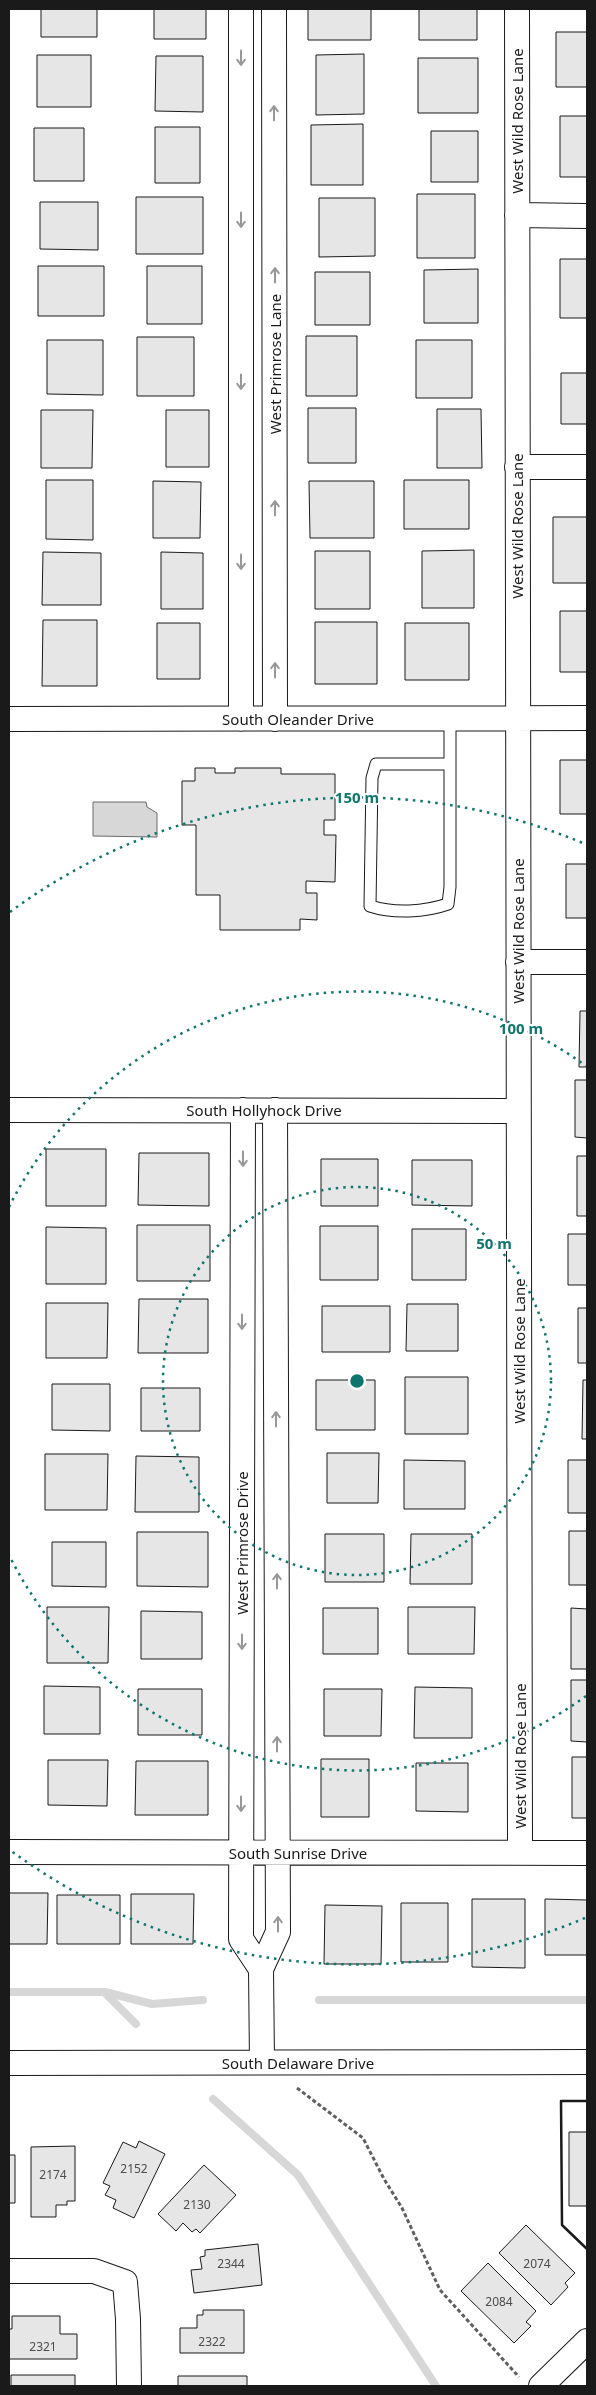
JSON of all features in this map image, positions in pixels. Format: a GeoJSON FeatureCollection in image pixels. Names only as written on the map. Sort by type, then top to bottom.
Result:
{"type":"FeatureCollection","features":[{"type":"Feature","properties":{"kind":"street"},"geometry":{"type":"LineString","coordinates":[[241,9],[241,719]]}},
{"type":"Feature","properties":{"kind":"street","name":"West Primrose Lane"},"geometry":{"type":"LineString","coordinates":[[274,9],[275,719]]}},
{"type":"Feature","properties":{"kind":"street","name":"West Wild Rose Lane"},"geometry":{"type":"LineString","coordinates":[[517,9],[520,1853]]}},
{"type":"Feature","properties":{"kind":"street"},"geometry":{"type":"LineString","coordinates":[[241,173],[275,173]]}},
{"type":"Feature","properties":{"kind":"street"},"geometry":{"type":"LineString","coordinates":[[517,215],[587,216]]}},
{"type":"Feature","properties":{"kind":"street"},"geometry":{"type":"LineString","coordinates":[[241,419],[275,420]]}},
{"type":"Feature","properties":{"kind":"street"},"geometry":{"type":"LineString","coordinates":[[517,467],[587,467]]}},
{"type":"Feature","properties":{"kind":"street","name":"South Oleander Drive"},"geometry":{"type":"LineString","coordinates":[[9,718],[587,718]]}},
{"type":"Feature","properties":{"kind":"street"},"geometry":{"type":"LineString","coordinates":[[518,962],[587,962]]}},
{"type":"Feature","properties":{"kind":"street","name":"South Hollyhock Drive"},"geometry":{"type":"LineString","coordinates":[[9,1110],[518,1111]]}},
{"type":"Feature","properties":{"kind":"street","name":"West Primrose Drive"},"geometry":{"type":"LineString","coordinates":[[243,1110],[241,1938],[261,1969]]}},
{"type":"Feature","properties":{"kind":"street"},"geometry":{"type":"LineString","coordinates":[[262,2062],[261,1969],[278,1932],[275,1110]]}},
{"type":"Feature","properties":{"kind":"street","name":"South Sunrise Drive"},"geometry":{"type":"LineString","coordinates":[[9,1852],[587,1853]]}},
{"type":"Feature","properties":{"kind":"street","name":"South Delaware Drive"},"geometry":{"type":"LineString","coordinates":[[9,2064],[587,2062]]}},
{"type":"Feature","properties":{"kind":"street"},"geometry":{"type":"LineString","coordinates":[[9,2271],[94,2271],[125,2282],[128,2319],[129,2386]]}},
{"type":"Feature","properties":{"kind":"street"},"geometry":{"type":"LineString","coordinates":[[531,2383],[587,2341]]}},
{"type":"Feature","properties":{"kind":"lane"},"geometry":{"type":"LineString","coordinates":[[450,719],[450,764],[448,904],[433,909],[383,910],[370,906],[372,778],[376,764],[450,764]]}},
{"type":"Feature","properties":{"kind":"path"},"geometry":{"type":"LineString","coordinates":[[293,2086],[363,2138],[384,2179],[402,2208],[440,2290],[531,2383]]}},
{"type":"Feature","properties":{"kind":"shaded area"},"geometry":{"type":"Polygon","coordinates":[[[93,802],[146,802],[147,807],[157,813],[157,837],[93,836],[93,802]]]}},
{"type":"Feature","properties":{"kind":"building"},"geometry":{"type":"Polygon","coordinates":[[[41,9],[97,9],[97,37],[41,37],[41,9]]]}},
{"type":"Feature","properties":{"kind":"building"},"geometry":{"type":"Polygon","coordinates":[[[154,9],[206,9],[206,39],[154,39],[154,9]]]}},
{"type":"Feature","properties":{"kind":"building"},"geometry":{"type":"Polygon","coordinates":[[[308,9],[371,9],[371,40],[308,40],[308,9]]]}},
{"type":"Feature","properties":{"kind":"building"},"geometry":{"type":"Polygon","coordinates":[[[419,9],[477,9],[477,40],[419,40],[419,9]]]}},
{"type":"Feature","properties":{"kind":"building"},"geometry":{"type":"Polygon","coordinates":[[[556,32],[587,32],[587,87],[556,87],[556,32]]]}},
{"type":"Feature","properties":{"kind":"building"},"geometry":{"type":"Polygon","coordinates":[[[364,54],[364,114],[316,115],[316,55],[364,54]]]}},
{"type":"Feature","properties":{"kind":"building"},"geometry":{"type":"Polygon","coordinates":[[[37,55],[91,55],[91,107],[37,107],[37,55]]]}},
{"type":"Feature","properties":{"kind":"building"},"geometry":{"type":"Polygon","coordinates":[[[156,56],[203,56],[203,112],[155,111],[156,56]]]}},
{"type":"Feature","properties":{"kind":"building"},"geometry":{"type":"Polygon","coordinates":[[[418,58],[478,58],[478,113],[418,113],[418,58]]]}},
{"type":"Feature","properties":{"kind":"building"},"geometry":{"type":"Polygon","coordinates":[[[560,116],[587,116],[587,177],[560,177],[560,116]]]}},
{"type":"Feature","properties":{"kind":"building"},"geometry":{"type":"Polygon","coordinates":[[[363,124],[363,185],[311,185],[311,125],[363,124]]]}},
{"type":"Feature","properties":{"kind":"building"},"geometry":{"type":"Polygon","coordinates":[[[155,127],[200,127],[200,183],[155,183],[155,127]]]}},
{"type":"Feature","properties":{"kind":"building"},"geometry":{"type":"Polygon","coordinates":[[[34,128],[84,128],[84,181],[34,181],[34,128]]]}},
{"type":"Feature","properties":{"kind":"building"},"geometry":{"type":"Polygon","coordinates":[[[431,131],[478,131],[478,182],[431,182],[431,131]]]}},
{"type":"Feature","properties":{"kind":"building"},"geometry":{"type":"Polygon","coordinates":[[[417,194],[475,194],[475,258],[417,258],[417,194]]]}},
{"type":"Feature","properties":{"kind":"building"},"geometry":{"type":"Polygon","coordinates":[[[136,197],[203,197],[203,254],[136,254],[136,197]]]}},
{"type":"Feature","properties":{"kind":"building"},"geometry":{"type":"Polygon","coordinates":[[[319,198],[375,198],[375,256],[319,257],[319,198]]]}},
{"type":"Feature","properties":{"kind":"building"},"geometry":{"type":"Polygon","coordinates":[[[40,202],[98,202],[98,250],[40,249],[40,202]]]}},
{"type":"Feature","properties":{"kind":"building"},"geometry":{"type":"Polygon","coordinates":[[[560,259],[587,259],[587,318],[560,318],[560,259]]]}},
{"type":"Feature","properties":{"kind":"building"},"geometry":{"type":"Polygon","coordinates":[[[38,266],[104,266],[104,316],[38,316],[38,266]]]}},
{"type":"Feature","properties":{"kind":"building"},"geometry":{"type":"Polygon","coordinates":[[[147,266],[202,266],[202,324],[147,324],[147,266]]]}},
{"type":"Feature","properties":{"kind":"building"},"geometry":{"type":"Polygon","coordinates":[[[478,269],[478,323],[424,323],[424,270],[478,269]]]}},
{"type":"Feature","properties":{"kind":"building"},"geometry":{"type":"Polygon","coordinates":[[[315,272],[370,272],[370,325],[315,325],[315,272]]]}},
{"type":"Feature","properties":{"kind":"building"},"geometry":{"type":"Polygon","coordinates":[[[306,336],[357,336],[357,396],[306,396],[306,336]]]}},
{"type":"Feature","properties":{"kind":"building"},"geometry":{"type":"Polygon","coordinates":[[[137,337],[194,337],[194,396],[137,396],[137,337]]]}},
{"type":"Feature","properties":{"kind":"building"},"geometry":{"type":"Polygon","coordinates":[[[47,340],[103,340],[103,395],[47,394],[47,340]]]}},
{"type":"Feature","properties":{"kind":"building"},"geometry":{"type":"Polygon","coordinates":[[[416,340],[472,340],[472,398],[416,398],[416,340]]]}},
{"type":"Feature","properties":{"kind":"building"},"geometry":{"type":"Polygon","coordinates":[[[561,373],[587,373],[587,424],[561,424],[561,373]]]}},
{"type":"Feature","properties":{"kind":"building"},"geometry":{"type":"Polygon","coordinates":[[[308,408],[356,408],[356,463],[308,463],[308,408]]]}},
{"type":"Feature","properties":{"kind":"building"},"geometry":{"type":"Polygon","coordinates":[[[437,409],[481,409],[482,468],[437,468],[437,409]]]}},
{"type":"Feature","properties":{"kind":"building"},"geometry":{"type":"Polygon","coordinates":[[[41,410],[93,410],[92,468],[41,468],[41,410]]]}},
{"type":"Feature","properties":{"kind":"building"},"geometry":{"type":"Polygon","coordinates":[[[166,410],[209,410],[209,467],[166,467],[166,410]]]}},
{"type":"Feature","properties":{"kind":"building"},"geometry":{"type":"Polygon","coordinates":[[[46,480],[93,480],[93,540],[46,539],[46,480]]]}},
{"type":"Feature","properties":{"kind":"building"},"geometry":{"type":"Polygon","coordinates":[[[404,480],[469,480],[469,529],[404,529],[404,480]]]}},
{"type":"Feature","properties":{"kind":"building"},"geometry":{"type":"Polygon","coordinates":[[[153,481],[201,482],[200,538],[153,538],[153,481]]]}},
{"type":"Feature","properties":{"kind":"building"},"geometry":{"type":"Polygon","coordinates":[[[309,481],[374,481],[374,538],[310,538],[309,481]]]}},
{"type":"Feature","properties":{"kind":"building"},"geometry":{"type":"Polygon","coordinates":[[[553,517],[587,517],[587,583],[553,583],[553,517]]]}},
{"type":"Feature","properties":{"kind":"building"},"geometry":{"type":"Polygon","coordinates":[[[474,550],[474,608],[422,608],[422,551],[474,550]]]}},
{"type":"Feature","properties":{"kind":"building"},"geometry":{"type":"Polygon","coordinates":[[[315,551],[370,551],[370,609],[315,609],[315,551]]]}},
{"type":"Feature","properties":{"kind":"building"},"geometry":{"type":"Polygon","coordinates":[[[43,552],[101,553],[101,605],[42,605],[43,552]]]}},
{"type":"Feature","properties":{"kind":"building"},"geometry":{"type":"Polygon","coordinates":[[[161,552],[203,553],[203,609],[161,609],[161,552]]]}},
{"type":"Feature","properties":{"kind":"building"},"geometry":{"type":"Polygon","coordinates":[[[560,611],[587,611],[587,672],[560,672],[560,611]]]}},
{"type":"Feature","properties":{"kind":"building"},"geometry":{"type":"Polygon","coordinates":[[[43,620],[97,620],[97,686],[42,686],[43,620]]]}},
{"type":"Feature","properties":{"kind":"building"},"geometry":{"type":"Polygon","coordinates":[[[315,622],[377,622],[377,684],[315,684],[315,622]]]}},
{"type":"Feature","properties":{"kind":"building"},"geometry":{"type":"Polygon","coordinates":[[[157,623],[200,623],[200,679],[157,679],[157,623]]]}},
{"type":"Feature","properties":{"kind":"building"},"geometry":{"type":"Polygon","coordinates":[[[405,623],[469,623],[469,680],[405,680],[405,623]]]}},
{"type":"Feature","properties":{"kind":"building"},"geometry":{"type":"Polygon","coordinates":[[[560,760],[587,760],[587,814],[560,814],[560,760]]]}},
{"type":"Feature","properties":{"kind":"building"},"geometry":{"type":"Polygon","coordinates":[[[195,768],[215,768],[215,773],[235,773],[235,768],[281,768],[281,774],[335,774],[335,820],[324,820],[324,835],[336,835],[335,882],[306,881],[306,893],[317,893],[317,920],[300,919],[300,930],[220,930],[220,895],[196,895],[196,825],[182,825],[182,781],[195,781],[195,768]]]}},
{"type":"Feature","properties":{"kind":"building"},"geometry":{"type":"Polygon","coordinates":[[[566,864],[587,864],[587,918],[566,918],[566,864]]]}},
{"type":"Feature","properties":{"kind":"building"},"geometry":{"type":"Polygon","coordinates":[[[580,1011],[587,1011],[587,1067],[579,1067],[580,1011]]]}},
{"type":"Feature","properties":{"kind":"building"},"geometry":{"type":"Polygon","coordinates":[[[575,1080],[587,1080],[587,1138],[575,1137],[575,1080]]]}},
{"type":"Feature","properties":{"kind":"building"},"geometry":{"type":"Polygon","coordinates":[[[46,1149],[106,1149],[106,1206],[46,1206],[46,1149]]]}},
{"type":"Feature","properties":{"kind":"building"},"geometry":{"type":"Polygon","coordinates":[[[139,1153],[209,1153],[209,1206],[138,1205],[139,1153]]]}},
{"type":"Feature","properties":{"kind":"building"},"geometry":{"type":"Polygon","coordinates":[[[577,1156],[587,1156],[587,1216],[577,1216],[577,1156]]]}},
{"type":"Feature","properties":{"kind":"building"},"geometry":{"type":"Polygon","coordinates":[[[321,1159],[378,1159],[378,1206],[321,1206],[321,1159]]]}},
{"type":"Feature","properties":{"kind":"building"},"geometry":{"type":"Polygon","coordinates":[[[412,1160],[472,1160],[472,1206],[412,1205],[412,1160]]]}},
{"type":"Feature","properties":{"kind":"building"},"geometry":{"type":"Polygon","coordinates":[[[137,1225],[210,1225],[210,1281],[137,1281],[137,1225]]]}},
{"type":"Feature","properties":{"kind":"building"},"geometry":{"type":"Polygon","coordinates":[[[320,1226],[378,1226],[378,1280],[320,1280],[320,1226]]]}},
{"type":"Feature","properties":{"kind":"building"},"geometry":{"type":"Polygon","coordinates":[[[46,1227],[106,1228],[106,1284],[46,1284],[46,1227]]]}},
{"type":"Feature","properties":{"kind":"building"},"geometry":{"type":"Polygon","coordinates":[[[412,1229],[466,1229],[466,1280],[412,1280],[412,1229]]]}},
{"type":"Feature","properties":{"kind":"building"},"geometry":{"type":"Polygon","coordinates":[[[568,1234],[587,1234],[587,1285],[568,1285],[568,1234]]]}},
{"type":"Feature","properties":{"kind":"building"},"geometry":{"type":"Polygon","coordinates":[[[139,1299],[208,1299],[208,1353],[138,1353],[139,1299]]]}},
{"type":"Feature","properties":{"kind":"building"},"geometry":{"type":"Polygon","coordinates":[[[46,1303],[108,1303],[107,1358],[46,1358],[46,1303]]]}},
{"type":"Feature","properties":{"kind":"building"},"geometry":{"type":"Polygon","coordinates":[[[407,1304],[458,1304],[458,1351],[406,1351],[407,1304]]]}},
{"type":"Feature","properties":{"kind":"building"},"geometry":{"type":"Polygon","coordinates":[[[322,1306],[390,1306],[390,1352],[322,1352],[322,1306]]]}},
{"type":"Feature","properties":{"kind":"building"},"geometry":{"type":"Polygon","coordinates":[[[578,1308],[587,1308],[587,1363],[578,1363],[578,1308]]]}},
{"type":"Feature","properties":{"kind":"building"},"geometry":{"type":"Polygon","coordinates":[[[405,1377],[468,1377],[468,1434],[405,1434],[405,1377]]]}},
{"type":"Feature","properties":{"kind":"building"},"geometry":{"type":"Polygon","coordinates":[[[316,1380],[375,1380],[375,1430],[316,1430],[316,1380]]]}},
{"type":"Feature","properties":{"kind":"building"},"geometry":{"type":"Polygon","coordinates":[[[583,1380],[587,1380],[587,1439],[582,1439],[583,1380]]]}},
{"type":"Feature","properties":{"kind":"building"},"geometry":{"type":"Polygon","coordinates":[[[52,1384],[110,1384],[110,1431],[52,1430],[52,1384]]]}},
{"type":"Feature","properties":{"kind":"building"},"geometry":{"type":"Polygon","coordinates":[[[141,1388],[200,1388],[200,1431],[141,1431],[141,1388]]]}},
{"type":"Feature","properties":{"kind":"building"},"geometry":{"type":"Polygon","coordinates":[[[327,1453],[379,1453],[378,1503],[327,1503],[327,1453]]]}},
{"type":"Feature","properties":{"kind":"building"},"geometry":{"type":"Polygon","coordinates":[[[45,1454],[108,1454],[107,1510],[45,1510],[45,1454]]]}},
{"type":"Feature","properties":{"kind":"building"},"geometry":{"type":"Polygon","coordinates":[[[136,1456],[199,1457],[199,1512],[135,1512],[136,1456]]]}},
{"type":"Feature","properties":{"kind":"building"},"geometry":{"type":"Polygon","coordinates":[[[404,1460],[465,1461],[465,1509],[404,1509],[404,1460]]]}},
{"type":"Feature","properties":{"kind":"building"},"geometry":{"type":"Polygon","coordinates":[[[568,1460],[587,1460],[587,1513],[568,1513],[568,1460]]]}},
{"type":"Feature","properties":{"kind":"building"},"geometry":{"type":"Polygon","coordinates":[[[569,1531],[587,1531],[587,1585],[569,1585],[569,1531]]]}},
{"type":"Feature","properties":{"kind":"building"},"geometry":{"type":"Polygon","coordinates":[[[137,1532],[208,1532],[208,1587],[137,1586],[137,1532]]]}},
{"type":"Feature","properties":{"kind":"building"},"geometry":{"type":"Polygon","coordinates":[[[325,1534],[384,1534],[384,1582],[325,1582],[325,1534]]]}},
{"type":"Feature","properties":{"kind":"building"},"geometry":{"type":"Polygon","coordinates":[[[411,1534],[472,1534],[472,1584],[410,1584],[411,1534]]]}},
{"type":"Feature","properties":{"kind":"building"},"geometry":{"type":"Polygon","coordinates":[[[52,1542],[106,1542],[106,1587],[52,1586],[52,1542]]]}},
{"type":"Feature","properties":{"kind":"building"},"geometry":{"type":"Polygon","coordinates":[[[47,1607],[109,1607],[108,1663],[47,1663],[47,1607]]]}},
{"type":"Feature","properties":{"kind":"building"},"geometry":{"type":"Polygon","coordinates":[[[408,1607],[475,1607],[474,1654],[408,1654],[408,1607]]]}},
{"type":"Feature","properties":{"kind":"building"},"geometry":{"type":"Polygon","coordinates":[[[323,1608],[378,1608],[378,1654],[323,1654],[323,1608]]]}},
{"type":"Feature","properties":{"kind":"building"},"geometry":{"type":"Polygon","coordinates":[[[571,1608],[587,1609],[587,1669],[571,1669],[571,1608]]]}},
{"type":"Feature","properties":{"kind":"building"},"geometry":{"type":"Polygon","coordinates":[[[141,1611],[202,1612],[202,1659],[141,1659],[141,1611]]]}},
{"type":"Feature","properties":{"kind":"building"},"geometry":{"type":"Polygon","coordinates":[[[571,1680],[587,1680],[587,1742],[571,1741],[571,1680]]]}},
{"type":"Feature","properties":{"kind":"building"},"geometry":{"type":"Polygon","coordinates":[[[44,1686],[100,1687],[100,1734],[44,1734],[44,1686]]]}},
{"type":"Feature","properties":{"kind":"building"},"geometry":{"type":"Polygon","coordinates":[[[415,1687],[472,1688],[472,1738],[414,1738],[415,1687]]]}},
{"type":"Feature","properties":{"kind":"building"},"geometry":{"type":"Polygon","coordinates":[[[138,1689],[202,1689],[202,1735],[138,1735],[138,1689]]]}},
{"type":"Feature","properties":{"kind":"building"},"geometry":{"type":"Polygon","coordinates":[[[324,1689],[382,1689],[381,1736],[324,1736],[324,1689]]]}},
{"type":"Feature","properties":{"kind":"building"},"geometry":{"type":"Polygon","coordinates":[[[572,1757],[587,1757],[587,1818],[572,1818],[572,1757]]]}},
{"type":"Feature","properties":{"kind":"building"},"geometry":{"type":"Polygon","coordinates":[[[321,1759],[369,1759],[369,1817],[321,1817],[321,1759]]]}},
{"type":"Feature","properties":{"kind":"building"},"geometry":{"type":"Polygon","coordinates":[[[48,1760],[108,1760],[107,1806],[48,1805],[48,1760]]]}},
{"type":"Feature","properties":{"kind":"building"},"geometry":{"type":"Polygon","coordinates":[[[136,1761],[208,1761],[208,1815],[135,1815],[136,1761]]]}},
{"type":"Feature","properties":{"kind":"building"},"geometry":{"type":"Polygon","coordinates":[[[416,1763],[468,1763],[468,1812],[416,1811],[416,1763]]]}},
{"type":"Feature","properties":{"kind":"building"},"geometry":{"type":"Polygon","coordinates":[[[9,1893],[48,1893],[47,1944],[9,1944],[9,1893]]]}},
{"type":"Feature","properties":{"kind":"building"},"geometry":{"type":"Polygon","coordinates":[[[131,1894],[194,1894],[193,1944],[131,1944],[131,1894]]]}},
{"type":"Feature","properties":{"kind":"building"},"geometry":{"type":"Polygon","coordinates":[[[57,1895],[120,1895],[120,1944],[57,1944],[57,1895]]]}},
{"type":"Feature","properties":{"kind":"building"},"geometry":{"type":"Polygon","coordinates":[[[472,1899],[525,1899],[525,1968],[472,1967],[472,1899]]]}},
{"type":"Feature","properties":{"kind":"building"},"geometry":{"type":"Polygon","coordinates":[[[545,1899],[587,1900],[587,1955],[545,1955],[545,1899]]]}},
{"type":"Feature","properties":{"kind":"building"},"geometry":{"type":"Polygon","coordinates":[[[401,1903],[448,1903],[448,1962],[401,1962],[401,1903]]]}},
{"type":"Feature","properties":{"kind":"building"},"geometry":{"type":"Polygon","coordinates":[[[325,1905],[382,1906],[381,1964],[324,1964],[325,1905]]]}},
{"type":"Feature","properties":{"kind":"building"},"geometry":{"type":"Polygon","coordinates":[[[569,2132],[587,2132],[587,2206],[569,2206],[569,2132]]]}},
{"type":"Feature","properties":{"kind":"building"},"geometry":{"type":"Polygon","coordinates":[[[139,2141],[165,2154],[134,2218],[113,2208],[116,2200],[105,2195],[110,2186],[103,2183],[123,2142],[136,2148],[139,2141]]]}},
{"type":"Feature","properties":{"kind":"building"},"geometry":{"type":"Polygon","coordinates":[[[75,2146],[75,2201],[67,2201],[67,2205],[56,2205],[56,2217],[31,2217],[31,2147],[75,2146]]]}},
{"type":"Feature","properties":{"kind":"building"},"geometry":{"type":"Polygon","coordinates":[[[9,2155],[15,2155],[15,2203],[9,2203],[9,2155]]]}},
{"type":"Feature","properties":{"kind":"building"},"geometry":{"type":"Polygon","coordinates":[[[204,2165],[236,2195],[200,2233],[196,2229],[192,2232],[183,2223],[176,2231],[158,2214],[204,2165]]]}},
{"type":"Feature","properties":{"kind":"building"},"geometry":{"type":"Polygon","coordinates":[[[526,2225],[575,2273],[565,2283],[568,2287],[551,2305],[499,2253],[526,2225]]]}},
{"type":"Feature","properties":{"kind":"building"},"geometry":{"type":"Polygon","coordinates":[[[258,2244],[262,2285],[194,2293],[191,2270],[202,2269],[200,2257],[205,2256],[205,2250],[258,2244]]]}},
{"type":"Feature","properties":{"kind":"building"},"geometry":{"type":"Polygon","coordinates":[[[488,2263],[536,2311],[526,2322],[531,2326],[514,2343],[461,2291],[488,2263]]]}},
{"type":"Feature","properties":{"kind":"building"},"geometry":{"type":"Polygon","coordinates":[[[203,2310],[244,2310],[244,2353],[180,2353],[180,2328],[197,2328],[197,2315],[203,2315],[203,2310]]]}},
{"type":"Feature","properties":{"kind":"building"},"geometry":{"type":"Polygon","coordinates":[[[12,2316],[60,2316],[60,2334],[77,2334],[77,2359],[9,2359],[9,2329],[12,2329],[12,2316]]]}},
{"type":"Feature","properties":{"kind":"building"},"geometry":{"type":"Polygon","coordinates":[[[11,2375],[75,2375],[75,2386],[11,2386],[11,2375]]]}},
{"type":"Feature","properties":{"kind":"building"},"geometry":{"type":"Polygon","coordinates":[[[178,2376],[247,2376],[247,2386],[178,2386],[178,2376]]]}},
{"type":"Feature","properties":{"kind":"waterway"},"geometry":{"type":"LineString","coordinates":[[9,1992],[105,1992],[152,2004],[203,2000]]}},
{"type":"Feature","properties":{"kind":"waterway"},"geometry":{"type":"LineString","coordinates":[[106,1994],[136,2024]]}},
{"type":"Feature","properties":{"kind":"waterway"},"geometry":{"type":"LineString","coordinates":[[319,2000],[587,2000]]}},
{"type":"Feature","properties":{"kind":"waterway"},"geometry":{"type":"LineString","coordinates":[[213,2099],[298,2175],[436,2386]]}},
{"type":"Feature","properties":{"kind":"wall"},"geometry":{"type":"LineString","coordinates":[[587,2101],[561,2101],[562,2225],[587,2249]]}}]}
